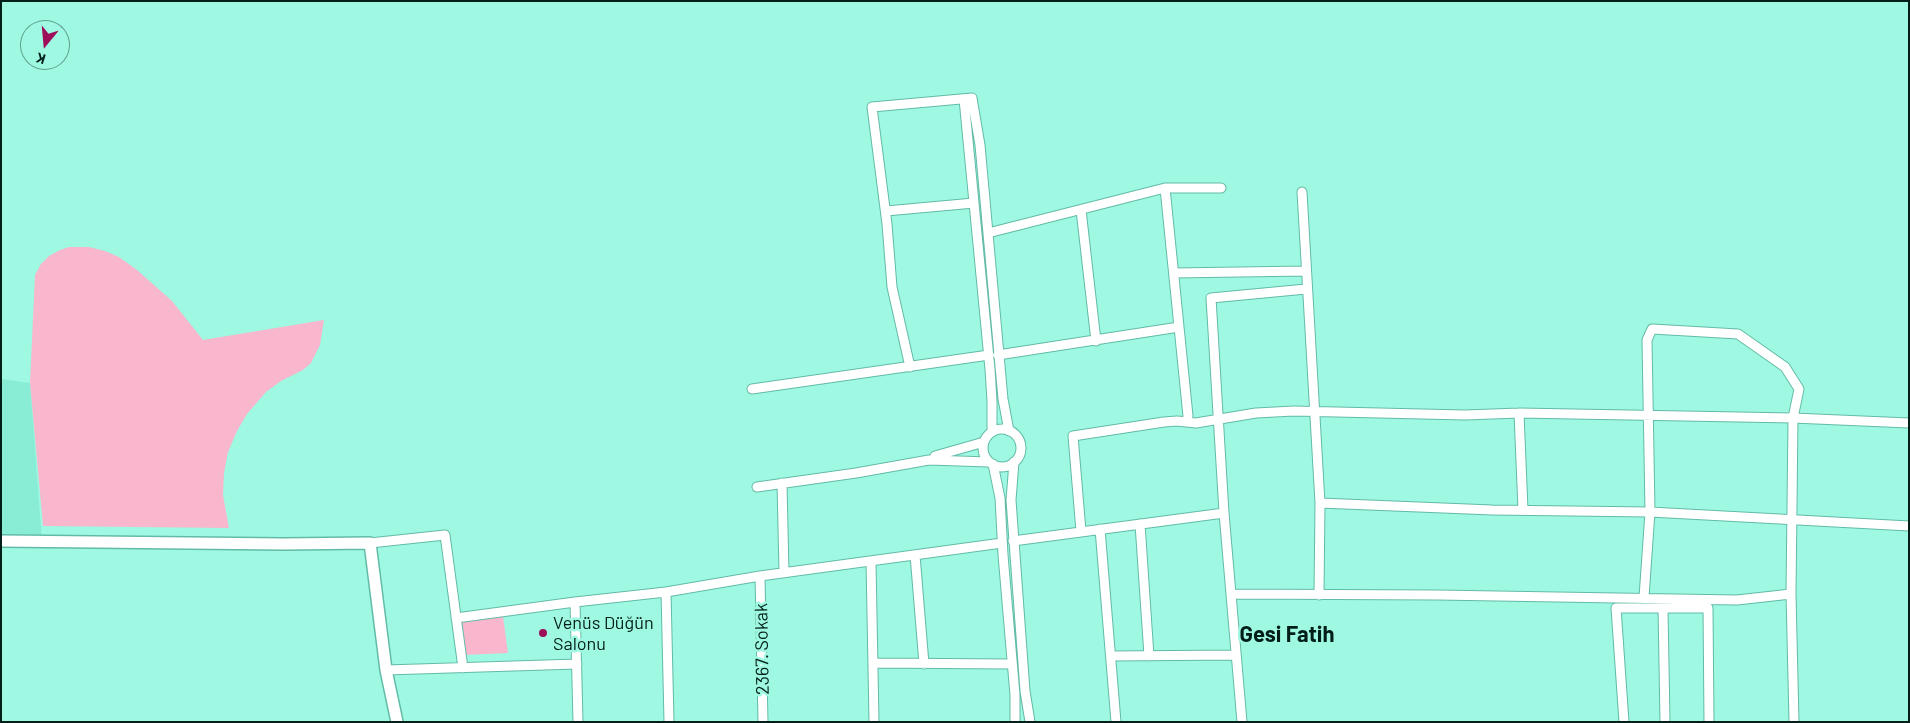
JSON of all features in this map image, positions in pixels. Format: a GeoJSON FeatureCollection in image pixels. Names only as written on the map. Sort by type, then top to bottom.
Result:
{"type":"FeatureCollection","features":[{"type":"Feature","properties":{"kind":"main road"},"geometry":{"type":"LineString","coordinates":[[1,541],[257,544],[370,543],[386,670],[397,722]]}},
{"type":"Feature","properties":{"kind":"street"},"geometry":{"type":"LineString","coordinates":[[910,367],[892,287],[886,211],[872,107],[972,98],[980,145],[1004,414],[1009,431]]}},
{"type":"Feature","properties":{"kind":"street"},"geometry":{"type":"LineString","coordinates":[[964,99],[989,356],[992,432]]}},
{"type":"Feature","properties":{"kind":"street"},"geometry":{"type":"LineString","coordinates":[[988,233],[1164,188],[1221,188]]}},
{"type":"Feature","properties":{"kind":"street"},"geometry":{"type":"LineString","coordinates":[[1164,188],[1174,273],[1188,416],[1187,422]]}},
{"type":"Feature","properties":{"kind":"street"},"geometry":{"type":"LineString","coordinates":[[1302,192],[1313,411],[1320,503],[1319,595]]}},
{"type":"Feature","properties":{"kind":"street"},"geometry":{"type":"LineString","coordinates":[[886,211],[974,203]]}},
{"type":"Feature","properties":{"kind":"street"},"geometry":{"type":"LineString","coordinates":[[1081,210],[1096,341]]}},
{"type":"Feature","properties":{"kind":"street"},"geometry":{"type":"LineString","coordinates":[[1174,273],[1306,271]]}},
{"type":"Feature","properties":{"kind":"street"},"geometry":{"type":"LineString","coordinates":[[1242,722],[1224,513],[1211,298],[1306,289]]}},
{"type":"Feature","properties":{"kind":"street"},"geometry":{"type":"LineString","coordinates":[[998,355],[1179,327]]}},
{"type":"Feature","properties":{"kind":"street"},"geometry":{"type":"LineString","coordinates":[[1644,597],[1650,512],[1647,340],[1652,329],[1738,334],[1785,367],[1799,389],[1793,418],[1791,518],[1794,722]]}},
{"type":"Feature","properties":{"kind":"street"},"geometry":{"type":"LineString","coordinates":[[752,389],[989,356]]}},
{"type":"Feature","properties":{"kind":"street"},"geometry":{"type":"LineString","coordinates":[[1081,531],[1073,436],[1164,422],[1196,423],[1256,413],[1313,411],[1465,415],[1519,413],[1793,418],[1909,423]]}},
{"type":"Feature","properties":{"kind":"street"},"geometry":{"type":"LineString","coordinates":[[1519,413],[1523,510]]}},
{"type":"Feature","properties":{"kind":"street"},"geometry":{"type":"LineString","coordinates":[[908,463],[984,442],[992,432],[999,430],[1009,431],[1016,436],[1020,445],[1019,454],[1014,462],[1010,492],[1025,691],[1030,722]]}},
{"type":"Feature","properties":{"kind":"street"},"geometry":{"type":"LineString","coordinates":[[984,442],[984,454],[991,463],[1000,498],[1015,722]]}},
{"type":"Feature","properties":{"kind":"street"},"geometry":{"type":"LineString","coordinates":[[757,487],[939,459],[991,463],[1002,467],[1014,462]]}},
{"type":"Feature","properties":{"kind":"street"},"geometry":{"type":"LineString","coordinates":[[782,484],[784,573]]}},
{"type":"Feature","properties":{"kind":"street"},"geometry":{"type":"LineString","coordinates":[[1320,503],[1650,512],[1791,518],[1909,526]]}},
{"type":"Feature","properties":{"kind":"street"},"geometry":{"type":"LineString","coordinates":[[1013,541],[1224,513]]}},
{"type":"Feature","properties":{"kind":"street"},"geometry":{"type":"LineString","coordinates":[[1140,524],[1149,656]]}},
{"type":"Feature","properties":{"kind":"street"},"geometry":{"type":"LineString","coordinates":[[1100,529],[1116,722]]}},
{"type":"Feature","properties":{"kind":"street"},"geometry":{"type":"LineString","coordinates":[[370,543],[445,535],[463,668]]}},
{"type":"Feature","properties":{"kind":"street"},"geometry":{"type":"LineString","coordinates":[[456,618],[666,592],[760,576],[1002,543]]}},
{"type":"Feature","properties":{"kind":"street"},"geometry":{"type":"LineString","coordinates":[[915,555],[924,664]]}},
{"type":"Feature","properties":{"kind":"street"},"geometry":{"type":"LineString","coordinates":[[871,561],[874,722]]}},
{"type":"Feature","properties":{"kind":"street","name":"2367. Sokak"},"geometry":{"type":"LineString","coordinates":[[760,576],[763,722]]}},
{"type":"Feature","properties":{"kind":"street"},"geometry":{"type":"LineString","coordinates":[[666,592],[669,722]]}},
{"type":"Feature","properties":{"kind":"street"},"geometry":{"type":"LineString","coordinates":[[1231,594],[1437,594],[1737,600],[1791,594]]}},
{"type":"Feature","properties":{"kind":"street"},"geometry":{"type":"LineString","coordinates":[[575,602],[578,722]]}},
{"type":"Feature","properties":{"kind":"street"},"geometry":{"type":"LineString","coordinates":[[1624,722],[1616,608],[1708,608],[1709,722]]}},
{"type":"Feature","properties":{"kind":"street"},"geometry":{"type":"LineString","coordinates":[[1663,608],[1665,722]]}},
{"type":"Feature","properties":{"kind":"street"},"geometry":{"type":"LineString","coordinates":[[1111,656],[1236,655]]}},
{"type":"Feature","properties":{"kind":"street"},"geometry":{"type":"LineString","coordinates":[[386,670],[576,664]]}},
{"type":"Feature","properties":{"kind":"street"},"geometry":{"type":"LineString","coordinates":[[873,664],[1012,664]]}},
{"type":"Feature","properties":{"kind":"shaded area"},"geometry":{"type":"Polygon","coordinates":[[[69,247],[89,247],[119,257],[172,301],[203,340],[324,320],[320,345],[311,363],[303,370],[281,381],[266,392],[247,414],[237,431],[228,452],[224,473],[223,495],[229,528],[43,526],[30,383],[35,275],[41,264],[49,256],[69,247]]]}},
{"type":"Feature","properties":{"kind":"shaded area"},"geometry":{"type":"Polygon","coordinates":[[[1,379],[30,383],[42,541],[1,541],[1,379]]]}},
{"type":"Feature","properties":{"kind":"shaded area"},"geometry":{"type":"Polygon","coordinates":[[[502,609],[508,653],[463,655],[457,614],[502,609]]]}},
{"type":"Feature","properties":{"kind":"place","name":"Venüs Düğün Salonu"},"geometry":{"type":"Point","coordinates":[543,633]}},
{"type":"Feature","properties":{"kind":"district","name":"Gesi Fatih"},"geometry":{"type":"Point","coordinates":[1287,635]}}]}
